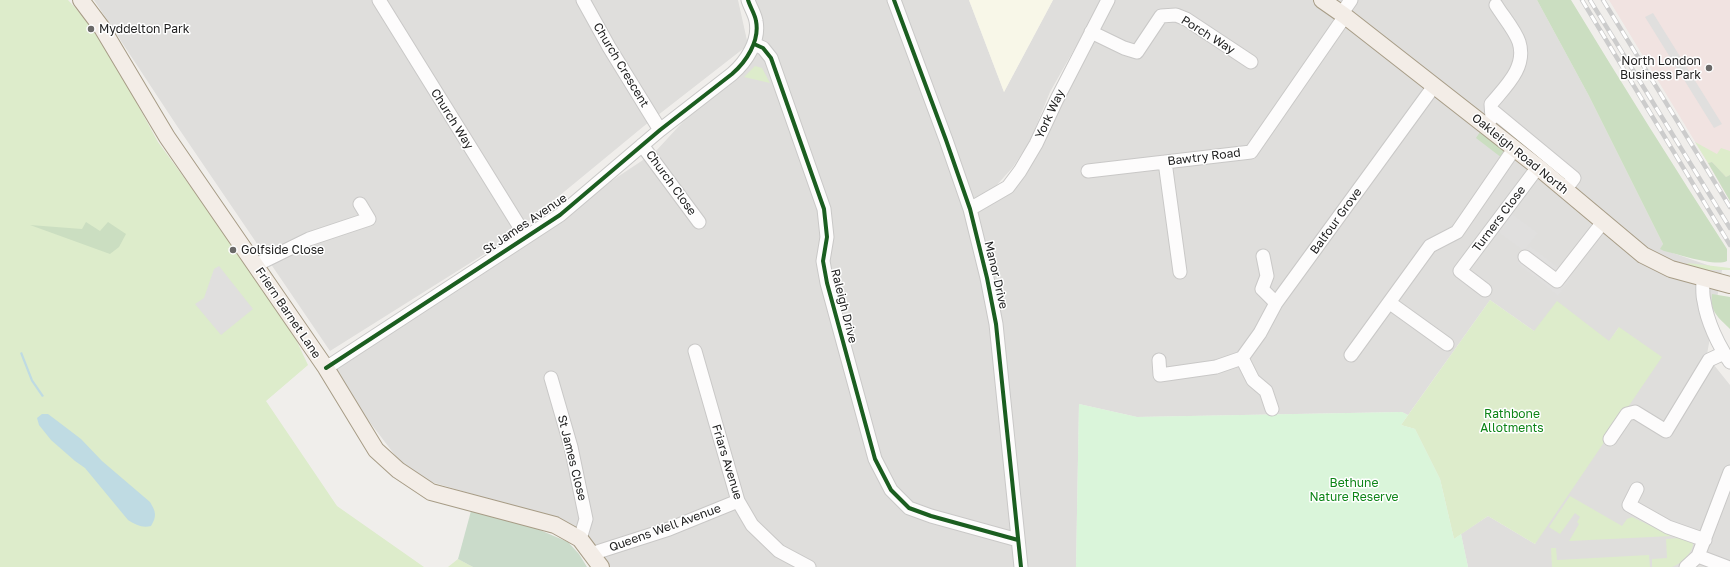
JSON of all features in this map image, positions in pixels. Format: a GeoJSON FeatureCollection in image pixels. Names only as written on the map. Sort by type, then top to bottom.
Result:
{"type":"FeatureCollection","features":[{"type":"Feature","properties":{"kind":"main road","name":"Friern Barnet Lane"},"geometry":{"type":"LineString","coordinates":[[81,0],[102,28],[167,137],[326,368],[376,450],[398,470],[431,492],[555,525],[580,539],[600,567]]}},
{"type":"Feature","properties":{"kind":"main road","name":"Oakleigh Road North"},"geometry":{"type":"LineString","coordinates":[[1322,0],[1538,167],[1643,255],[1671,269],[1729,285]]}},
{"type":"Feature","properties":{"kind":"street","name":"Church Way"},"geometry":{"type":"LineString","coordinates":[[379,0],[526,237]]}},
{"type":"Feature","properties":{"kind":"street","name":"Church Crescent"},"geometry":{"type":"LineString","coordinates":[[583,0],[609,47],[660,130]]}},
{"type":"Feature","properties":{"kind":"street"},"geometry":{"type":"LineString","coordinates":[[748,0],[756,22],[754,44]]}},
{"type":"Feature","properties":{"kind":"street","name":"Manor Drive"},"geometry":{"type":"LineString","coordinates":[[894,0],[970,209],[987,278],[996,324],[1021,567]]}},
{"type":"Feature","properties":{"kind":"street","name":"York Way"},"geometry":{"type":"LineString","coordinates":[[970,209],[1008,187],[1020,171],[1036,144],[1108,0]]}},
{"type":"Feature","properties":{"kind":"street","name":"Bawtry Road"},"geometry":{"type":"LineString","coordinates":[[1088,171],[1251,152],[1343,15],[1351,0]]}},
{"type":"Feature","properties":{"kind":"street"},"geometry":{"type":"LineString","coordinates":[[1485,125],[1492,118],[1493,111],[1491,104],[1517,72],[1521,57],[1519,41],[1496,5]]}},
{"type":"Feature","properties":{"kind":"street","name":"Porch Way"},"geometry":{"type":"LineString","coordinates":[[1091,32],[1124,48],[1137,52],[1160,16],[1176,15],[1186,19],[1251,62]]}},
{"type":"Feature","properties":{"kind":"street","name":"St James Avenue"},"geometry":{"type":"LineString","coordinates":[[326,368],[560,215],[660,130],[742,65],[754,44]]}},
{"type":"Feature","properties":{"kind":"street","name":"Raleigh Drive"},"geometry":{"type":"LineString","coordinates":[[754,44],[763,48],[771,58],[824,209],[826,237],[823,261],[827,283],[875,459],[891,490],[909,508],[931,516],[1018,540]]}},
{"type":"Feature","properties":{"kind":"street","name":"Balfour Grove"},"geometry":{"type":"LineString","coordinates":[[1242,358],[1260,333],[1276,302],[1434,86]]}},
{"type":"Feature","properties":{"kind":"street"},"geometry":{"type":"LineString","coordinates":[[1493,111],[1574,178],[1565,190]]}},
{"type":"Feature","properties":{"kind":"street","name":"Church Close"},"geometry":{"type":"LineString","coordinates":[[642,145],[699,222]]}},
{"type":"Feature","properties":{"kind":"street"},"geometry":{"type":"LineString","coordinates":[[1351,355],[1430,246],[1457,232],[1514,149]]}},
{"type":"Feature","properties":{"kind":"street"},"geometry":{"type":"LineString","coordinates":[[1165,162],[1180,272]]}},
{"type":"Feature","properties":{"kind":"street","name":"Turners Close"},"geometry":{"type":"LineString","coordinates":[[1485,290],[1460,271],[1538,167]]}},
{"type":"Feature","properties":{"kind":"street"},"geometry":{"type":"LineString","coordinates":[[256,265],[309,239],[369,219],[360,204]]}},
{"type":"Feature","properties":{"kind":"street"},"geometry":{"type":"LineString","coordinates":[[1525,257],[1557,281],[1603,222]]}},
{"type":"Feature","properties":{"kind":"street"},"geometry":{"type":"LineString","coordinates":[[1263,256],[1267,276],[1262,289],[1276,302]]}},
{"type":"Feature","properties":{"kind":"street"},"geometry":{"type":"LineString","coordinates":[[1610,439],[1627,414],[1634,412],[1666,431],[1709,360],[1727,358],[1709,319],[1703,300],[1703,278]]}},
{"type":"Feature","properties":{"kind":"street"},"geometry":{"type":"LineString","coordinates":[[1390,303],[1447,344]]}},
{"type":"Feature","properties":{"kind":"street","name":"Friars Avenue"},"geometry":{"type":"LineString","coordinates":[[695,351],[738,501],[752,525],[779,551],[810,567]]}},
{"type":"Feature","properties":{"kind":"street"},"geometry":{"type":"LineString","coordinates":[[1159,360],[1160,375],[1216,367],[1242,358],[1253,380],[1266,391],[1272,409]]}},
{"type":"Feature","properties":{"kind":"street","name":"St James Close"},"geometry":{"type":"LineString","coordinates":[[551,378],[571,447],[586,519],[580,539]]}},
{"type":"Feature","properties":{"kind":"street"},"geometry":{"type":"LineString","coordinates":[[1686,567],[1698,556],[1730,472]]}},
{"type":"Feature","properties":{"kind":"street"},"geometry":{"type":"LineString","coordinates":[[1637,490],[1629,505],[1668,528],[1705,540]]}},
{"type":"Feature","properties":{"kind":"street","name":"Queens Well Avenue"},"geometry":{"type":"LineString","coordinates":[[591,554],[669,529],[738,501]]}},
{"type":"Feature","properties":{"kind":"street"},"geometry":{"type":"LineString","coordinates":[[1698,556],[1726,567]]}},
{"type":"Feature","properties":{"kind":"shaded area"},"geometry":{"type":"Polygon","coordinates":[[[94,0],[738,0],[748,45],[644,126],[502,243],[330,351],[177,126],[94,0]]]}},
{"type":"Feature","properties":{"kind":"shaded area"},"geometry":{"type":"Polygon","coordinates":[[[749,0],[888,0],[964,208],[998,194],[1046,140],[1092,32],[1112,0],[1537,0],[1589,96],[1663,244],[1661,249],[1722,270],[1706,360],[1714,365],[1730,385],[1730,567],[1468,567],[1461,534],[1488,516],[1535,544],[1619,327],[1609,342],[1534,331],[1490,300],[1408,415],[1402,412],[1137,417],[1079,404],[1076,567],[601,567],[581,535],[567,522],[411,476],[329,369],[655,152],[753,46],[749,0]]]}},
{"type":"Feature","properties":{"kind":"shaded area"},"geometry":{"type":"Polygon","coordinates":[[[898,0],[969,0],[1004,92],[1053,0],[1102,0],[1050,92],[1030,141],[1013,167],[995,187],[967,203],[898,0]]]}},
{"type":"Feature","properties":{"kind":"shaded area"},"geometry":{"type":"Polygon","coordinates":[[[969,0],[1053,0],[1004,92],[969,0]]]}},
{"type":"Feature","properties":{"kind":"shaded area","name":"North London Business Park"},"geometry":{"type":"Polygon","coordinates":[[[1609,0],[1730,0],[1730,201],[1708,163],[1609,0]]]}},
{"type":"Feature","properties":{"kind":"shaded area"},"geometry":{"type":"Polygon","coordinates":[[[1653,13],[1722,124],[1714,128],[1645,17],[1653,13]]]}},
{"type":"Feature","properties":{"kind":"shaded area"},"geometry":{"type":"Polygon","coordinates":[[[1508,211],[1538,233],[1524,251],[1494,229],[1508,211]]]}},
{"type":"Feature","properties":{"kind":"shaded area"},"geometry":{"type":"Polygon","coordinates":[[[1530,246],[1572,278],[1558,296],[1517,263],[1530,246]]]}},
{"type":"Feature","properties":{"kind":"shaded area"},"geometry":{"type":"Polygon","coordinates":[[[219,266],[253,309],[221,335],[195,304],[204,298],[214,269],[219,266]]]}},
{"type":"Feature","properties":{"kind":"green space"},"geometry":{"type":"Polygon","coordinates":[[[0,0],[68,0],[99,34],[158,142],[284,314],[308,365],[266,401],[337,506],[424,567],[0,567],[0,0]]]}},
{"type":"Feature","properties":{"kind":"green space"},"geometry":{"type":"Polygon","coordinates":[[[1537,0],[1571,0],[1727,249],[1727,261],[1705,261],[1660,249],[1663,244],[1589,96],[1537,0]]]}},
{"type":"Feature","properties":{"kind":"green space"},"geometry":{"type":"Polygon","coordinates":[[[755,66],[762,68],[770,83],[744,77],[755,66]]]}},
{"type":"Feature","properties":{"kind":"green space"},"geometry":{"type":"Polygon","coordinates":[[[1482,129],[1508,149],[1502,158],[1476,138],[1482,129]]]}},
{"type":"Feature","properties":{"kind":"green space"},"geometry":{"type":"Polygon","coordinates":[[[1695,142],[1717,154],[1721,148],[1730,151],[1730,175],[1726,177],[1712,162],[1708,163],[1695,142]]]}},
{"type":"Feature","properties":{"kind":"green space"},"geometry":{"type":"Polygon","coordinates":[[[1712,162],[1726,177],[1730,175],[1730,201],[1708,163],[1712,162]]]}},
{"type":"Feature","properties":{"kind":"green space"},"geometry":{"type":"Polygon","coordinates":[[[86,222],[100,231],[108,222],[126,234],[119,247],[110,254],[30,225],[82,229],[86,222]]]}},
{"type":"Feature","properties":{"kind":"green space"},"geometry":{"type":"Polygon","coordinates":[[[1688,263],[1730,268],[1730,270],[1689,268],[1687,265],[1688,263]]]}},
{"type":"Feature","properties":{"kind":"green space"},"geometry":{"type":"Polygon","coordinates":[[[1712,294],[1730,297],[1730,329],[1716,314],[1712,305],[1712,294]]]}},
{"type":"Feature","properties":{"kind":"green space","name":"Rathbone Allotments"},"geometry":{"type":"Polygon","coordinates":[[[1490,300],[1534,331],[1557,301],[1609,341],[1619,327],[1662,357],[1535,544],[1488,516],[1454,539],[1440,479],[1415,429],[1401,425],[1490,300]]]}},
{"type":"Feature","properties":{"kind":"green space","name":"Bethune Nature Reserve"},"geometry":{"type":"Polygon","coordinates":[[[1079,404],[1137,417],[1402,412],[1408,415],[1401,425],[1415,429],[1440,479],[1454,539],[1461,534],[1468,567],[1076,567],[1079,404]]]}},
{"type":"Feature","properties":{"kind":"green space"},"geometry":{"type":"Polygon","coordinates":[[[1570,496],[1622,526],[1627,519],[1632,517],[1672,536],[1569,541],[1579,524],[1577,522],[1580,517],[1575,513],[1560,534],[1549,527],[1570,496]]]}},
{"type":"Feature","properties":{"kind":"green space"},"geometry":{"type":"Polygon","coordinates":[[[471,511],[535,528],[568,542],[579,554],[587,567],[473,567],[458,559],[471,511]]]}},
{"type":"Feature","properties":{"kind":"green space"},"geometry":{"type":"Polygon","coordinates":[[[1680,538],[1693,543],[1691,551],[1686,558],[1672,567],[1652,567],[1652,559],[1667,558],[1666,539],[1680,538]]]}},
{"type":"Feature","properties":{"kind":"green space"},"geometry":{"type":"Polygon","coordinates":[[[1551,548],[1556,548],[1557,560],[1649,555],[1650,567],[1552,567],[1551,548]]]}},
{"type":"Feature","properties":{"kind":"green space"},"geometry":{"type":"Polygon","coordinates":[[[458,559],[473,567],[448,567],[458,559]]]}},
{"type":"Feature","properties":{"kind":"water"},"geometry":{"type":"Polygon","coordinates":[[[22,352],[33,380],[44,396],[42,397],[31,381],[20,353],[22,352]]]}},
{"type":"Feature","properties":{"kind":"water"},"geometry":{"type":"Polygon","coordinates":[[[42,414],[48,414],[81,439],[102,461],[150,502],[155,514],[151,526],[139,526],[128,520],[85,468],[51,440],[39,425],[37,418],[42,414]]]}},
{"type":"Feature","properties":{"kind":"railway"},"geometry":{"type":"LineString","coordinates":[[1582,0],[1730,245]]}},
{"type":"Feature","properties":{"kind":"railway"},"geometry":{"type":"LineString","coordinates":[[1590,0],[1730,228]]}},
{"type":"Feature","properties":{"kind":"railway"},"geometry":{"type":"LineString","coordinates":[[1603,0],[1730,207]]}},
{"type":"Feature","properties":{"kind":"cycle path"},"geometry":{"type":"LineString","coordinates":[[326,368],[560,215],[660,130],[732,74],[747,57],[756,36],[757,29],[755,18],[748,0]]}},
{"type":"Feature","properties":{"kind":"cycle path"},"geometry":{"type":"LineString","coordinates":[[894,0],[970,209],[987,278],[996,324],[1021,567]]}},
{"type":"Feature","properties":{"kind":"cycle path"},"geometry":{"type":"LineString","coordinates":[[754,44],[763,48],[771,58],[824,209],[827,237],[823,261],[827,283],[875,459],[891,490],[909,508],[931,516],[1018,540]]}},
{"type":"Feature","properties":{"kind":"place","name":"Myddelton Park"},"geometry":{"type":"Point","coordinates":[91,29]}},
{"type":"Feature","properties":{"kind":"place","name":"North London Business Park"},"geometry":{"type":"Point","coordinates":[1709,68]}},
{"type":"Feature","properties":{"kind":"place","name":"Golfside Close"},"geometry":{"type":"Point","coordinates":[233,250]}}]}
